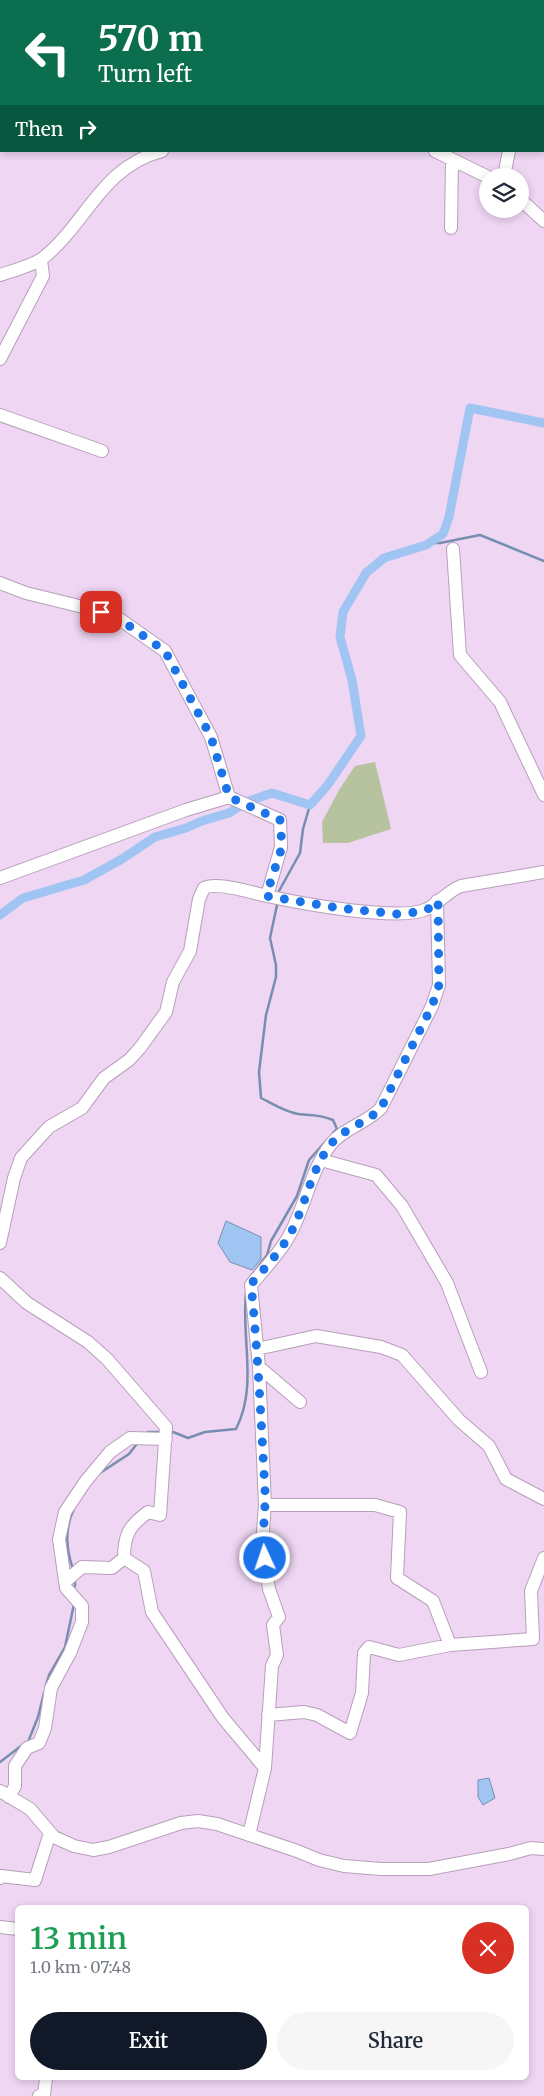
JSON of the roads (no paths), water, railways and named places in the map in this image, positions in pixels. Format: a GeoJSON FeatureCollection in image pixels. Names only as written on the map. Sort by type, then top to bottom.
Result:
{"type":"FeatureCollection","features":[{"type":"Feature","properties":{"kind":"street"},"geometry":{"type":"LineString","coordinates":[[0,275],[41,260],[70,229],[96,196],[129,166],[152,152]]}},
{"type":"Feature","properties":{"kind":"street"},"geometry":{"type":"LineString","coordinates":[[437,152],[479,173]]}},
{"type":"Feature","properties":{"kind":"street"},"geometry":{"type":"LineString","coordinates":[[506,168],[509,152]]}},
{"type":"Feature","properties":{"kind":"street"},"geometry":{"type":"LineString","coordinates":[[451,228],[452,160]]}},
{"type":"Feature","properties":{"kind":"street"},"geometry":{"type":"LineString","coordinates":[[529,208],[544,221]]}},
{"type":"Feature","properties":{"kind":"street"},"geometry":{"type":"LineString","coordinates":[[0,359],[43,276],[41,260]]}},
{"type":"Feature","properties":{"kind":"street"},"geometry":{"type":"LineString","coordinates":[[0,415],[102,451]]}},
{"type":"Feature","properties":{"kind":"street"},"geometry":{"type":"LineString","coordinates":[[453,549],[460,655],[500,702],[544,795]]}},
{"type":"Feature","properties":{"kind":"street"},"geometry":{"type":"LineString","coordinates":[[0,583],[26,593],[83,606],[118,618],[165,651],[211,737],[229,797]]}},
{"type":"Feature","properties":{"kind":"street"},"geometry":{"type":"LineString","coordinates":[[0,878],[186,810],[229,797],[280,820],[282,847],[266,896]]}},
{"type":"Feature","properties":{"kind":"street"},"geometry":{"type":"LineString","coordinates":[[0,1243],[21,1158],[49,1126],[82,1108],[104,1078],[129,1060],[140,1048],[166,1012],[173,982],[190,951],[199,899],[204,888],[217,885],[266,896],[339,908],[397,914],[428,909],[450,890],[461,886],[544,872]]}},
{"type":"Feature","properties":{"kind":"street"},"geometry":{"type":"LineString","coordinates":[[249,1835],[264,1768],[272,1666],[278,1655],[273,1625],[279,1617],[269,1589],[262,1543],[266,1505],[259,1366],[251,1284],[289,1236],[320,1160],[332,1142],[372,1118],[381,1108],[432,1006],[439,985],[438,901]]}},
{"type":"Feature","properties":{"kind":"street"},"geometry":{"type":"LineString","coordinates":[[320,1160],[376,1175],[402,1206],[447,1283],[481,1372]]}},
{"type":"Feature","properties":{"kind":"street"},"geometry":{"type":"LineString","coordinates":[[0,1278],[27,1303],[88,1342],[107,1359],[166,1427],[160,1515],[148,1512],[134,1522],[124,1540],[124,1558]]}},
{"type":"Feature","properties":{"kind":"street"},"geometry":{"type":"LineString","coordinates":[[257,1350],[316,1336],[381,1347],[402,1355],[459,1420],[489,1446],[506,1479],[544,1498]]}},
{"type":"Feature","properties":{"kind":"street"},"geometry":{"type":"LineString","coordinates":[[259,1366],[300,1402]]}},
{"type":"Feature","properties":{"kind":"street"},"geometry":{"type":"LineString","coordinates":[[166,1439],[130,1438],[110,1452],[85,1482],[65,1512],[58,1539],[66,1588],[82,1606],[82,1622],[70,1653],[51,1688],[42,1736],[38,1743],[27,1748],[15,1766],[15,1786],[5,1794],[30,1809],[50,1832],[64,1842],[93,1850],[109,1847],[198,1820],[217,1824],[297,1850],[319,1860],[344,1866],[381,1869],[429,1868],[509,1854],[531,1848],[544,1849]]}},
{"type":"Feature","properties":{"kind":"street"},"geometry":{"type":"LineString","coordinates":[[266,1505],[375,1505],[400,1512],[397,1578],[433,1601],[450,1645]]}},
{"type":"Feature","properties":{"kind":"street"},"geometry":{"type":"LineString","coordinates":[[65,1582],[82,1567],[112,1568],[124,1558]]}},
{"type":"Feature","properties":{"kind":"street"},"geometry":{"type":"LineString","coordinates":[[124,1558],[144,1571],[152,1612],[223,1718],[264,1768]]}},
{"type":"Feature","properties":{"kind":"street"},"geometry":{"type":"LineString","coordinates":[[268,1715],[304,1712],[317,1715],[350,1732],[362,1693],[364,1653],[369,1647],[400,1655],[450,1645],[533,1639],[531,1591],[544,1558]]}},
{"type":"Feature","properties":{"kind":"street"},"geometry":{"type":"LineString","coordinates":[[0,1878],[1,1876],[35,1880],[50,1832]]}},
{"type":"Feature","properties":{"kind":"street"},"geometry":{"type":"LineString","coordinates":[[0,1927],[15,1929]]}},
{"type":"Feature","properties":{"kind":"street"},"geometry":{"type":"LineString","coordinates":[[39,2096],[44,2095],[46,2080]]}},
{"type":"Feature","properties":{"kind":"water"},"geometry":{"type":"Polygon","coordinates":[[[226,1221],[261,1237],[261,1259],[252,1270],[230,1262],[218,1243],[226,1221]]]}},
{"type":"Feature","properties":{"kind":"water"},"geometry":{"type":"Polygon","coordinates":[[[489,1778],[495,1798],[483,1805],[478,1797],[478,1780],[489,1778]]]}},
{"type":"Feature","properties":{"kind":"waterway"},"geometry":{"type":"LineString","coordinates":[[246,802],[272,793],[310,805],[327,786],[361,736],[352,680],[340,637],[343,612],[366,573],[384,558],[426,545],[443,534],[449,517],[470,408],[544,423]]}},
{"type":"Feature","properties":{"kind":"waterway"},"geometry":{"type":"LineString","coordinates":[[429,543],[440,543],[480,535],[544,561]]}},
{"type":"Feature","properties":{"kind":"waterway"},"geometry":{"type":"LineString","coordinates":[[279,891],[300,853],[303,829],[310,805]]}},
{"type":"Feature","properties":{"kind":"waterway"},"geometry":{"type":"LineString","coordinates":[[0,915],[23,898],[84,880],[122,859],[155,837],[229,813],[240,806]]}},
{"type":"Feature","properties":{"kind":"waterway"},"geometry":{"type":"LineString","coordinates":[[277,905],[270,938],[276,965],[276,977],[266,1015],[259,1072],[261,1098],[293,1113],[319,1116],[333,1120],[337,1129],[333,1133]]}},
{"type":"Feature","properties":{"kind":"waterway"},"geometry":{"type":"LineString","coordinates":[[248,1280],[267,1255],[271,1241],[297,1196],[309,1160],[326,1141]]}},
{"type":"Feature","properties":{"kind":"waterway"},"geometry":{"type":"LineString","coordinates":[[173,1432],[188,1438],[205,1432],[236,1429],[243,1413],[248,1379],[245,1328],[246,1293]]}},
{"type":"Feature","properties":{"kind":"waterway"},"geometry":{"type":"LineString","coordinates":[[148,1432],[159,1432]]}},
{"type":"Feature","properties":{"kind":"waterway"},"geometry":{"type":"LineString","coordinates":[[100,1473],[129,1454],[136,1445]]}},
{"type":"Feature","properties":{"kind":"waterway"},"geometry":{"type":"LineString","coordinates":[[73,1569],[69,1554],[67,1532],[74,1509]]}},
{"type":"Feature","properties":{"kind":"waterway"},"geometry":{"type":"LineString","coordinates":[[75,1579],[75,1586]]}},
{"type":"Feature","properties":{"kind":"waterway"},"geometry":{"type":"LineString","coordinates":[[46,1685],[49,1675],[65,1647],[74,1604]]}},
{"type":"Feature","properties":{"kind":"waterway"},"geometry":{"type":"LineString","coordinates":[[28,1742],[38,1717],[44,1693]]}},
{"type":"Feature","properties":{"kind":"waterway"},"geometry":{"type":"LineString","coordinates":[[0,1762],[21,1746]]}}]}
